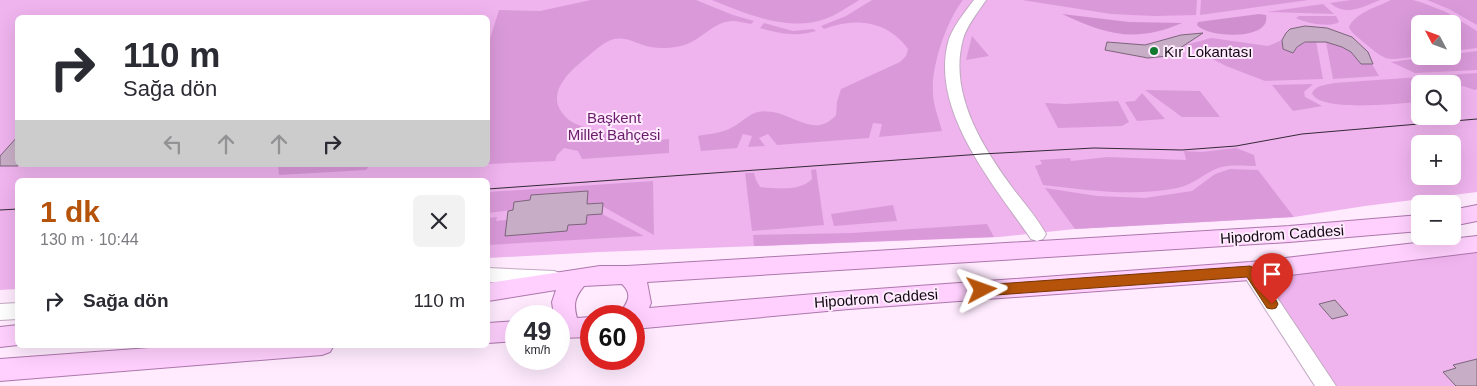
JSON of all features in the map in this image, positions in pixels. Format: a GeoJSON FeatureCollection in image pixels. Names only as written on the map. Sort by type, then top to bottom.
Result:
{"type":"FeatureCollection","features":[{"type":"Feature","properties":{"kind":"main road"},"geometry":{"type":"LineString","coordinates":[[1461,217],[1477,213]]}},
{"type":"Feature","properties":{"kind":"main road"},"geometry":{"type":"LineString","coordinates":[[1461,219],[1477,218]]}},
{"type":"Feature","properties":{"kind":"main road","name":"Hipodrom Caddesi"},"geometry":{"type":"LineString","coordinates":[[490,292],[576,280],[600,274],[627,276],[1289,234],[1411,224]]}},
{"type":"Feature","properties":{"kind":"main road","name":"Hipodrom Caddesi"},"geometry":{"type":"LineString","coordinates":[[645,318],[858,299],[1250,271],[1471,245]]}},
{"type":"Feature","properties":{"kind":"main road"},"geometry":{"type":"LineString","coordinates":[[627,276],[638,286],[640,303],[638,305]]}},
{"type":"Feature","properties":{"kind":"main road"},"geometry":{"type":"LineString","coordinates":[[563,305],[564,294],[576,280]]}},
{"type":"Feature","properties":{"kind":"main road"},"geometry":{"type":"LineString","coordinates":[[490,333],[505,332]]}},
{"type":"Feature","properties":{"kind":"main road"},"geometry":{"type":"LineString","coordinates":[[0,336],[15,335]]}},
{"type":"Feature","properties":{"kind":"main road"},"geometry":{"type":"LineString","coordinates":[[0,370],[283,348]]}},
{"type":"Feature","properties":{"kind":"street"},"geometry":{"type":"LineString","coordinates":[[980,0],[970,13],[956,39],[951,72],[959,106],[978,147],[1037,234]]}},
{"type":"Feature","properties":{"kind":"street"},"geometry":{"type":"LineString","coordinates":[[1250,271],[1326,386]]}},
{"type":"Feature","properties":{"kind":"street","name":"Hipodrom Caddesi"},"geometry":{"type":"LineString","coordinates":[[490,275],[576,280]]}},
{"type":"Feature","properties":{"kind":"street"},"geometry":{"type":"LineString","coordinates":[[0,312],[15,311]]}},
{"type":"Feature","properties":{"kind":"green space","name":"Başkent Millet Bahçesi"},"geometry":{"type":"Polygon","coordinates":[[[0,0],[1477,0],[1477,192],[1453,195],[1411,195],[1411,200],[1294,217],[1075,229],[999,237],[490,258],[490,178],[15,178],[15,289],[0,290],[0,0]]]}},
{"type":"Feature","properties":{"kind":"green space"},"geometry":{"type":"Polygon","coordinates":[[[1477,246],[1477,386],[1326,386],[1250,271],[1477,246]]]}},
{"type":"Feature","properties":{"kind":"shaded area"},"geometry":{"type":"Polygon","coordinates":[[[591,0],[696,0],[733,15],[754,21],[751,24],[734,21],[725,22],[688,44],[674,47],[655,48],[619,38],[614,39],[605,43],[573,69],[562,83],[558,90],[558,105],[569,120],[577,125],[624,136],[661,140],[669,139],[669,153],[582,159],[578,151],[564,148],[557,155],[555,161],[490,164],[490,39],[499,10],[540,11],[591,0]]]}},
{"type":"Feature","properties":{"kind":"shaded area"},"geometry":{"type":"Polygon","coordinates":[[[712,0],[859,0],[825,19],[797,23],[768,20],[753,16],[712,0]]]}},
{"type":"Feature","properties":{"kind":"shaded area"},"geometry":{"type":"Polygon","coordinates":[[[872,0],[963,0],[951,19],[941,44],[933,81],[933,97],[942,131],[879,137],[882,124],[873,123],[869,138],[777,145],[768,134],[759,138],[765,146],[748,147],[752,136],[743,134],[737,148],[701,151],[698,136],[727,130],[755,113],[773,112],[813,125],[821,125],[828,122],[836,115],[841,89],[900,62],[906,56],[908,49],[891,32],[881,27],[859,23],[847,23],[824,29],[821,26],[846,16],[872,0]]]}},
{"type":"Feature","properties":{"kind":"shaded area"},"geometry":{"type":"Polygon","coordinates":[[[1022,0],[1197,0],[1196,15],[1154,16],[1111,14],[1022,0]]]}},
{"type":"Feature","properties":{"kind":"shaded area"},"geometry":{"type":"Polygon","coordinates":[[[1201,0],[1309,0],[1200,15],[1201,0]]]}},
{"type":"Feature","properties":{"kind":"shaded area"},"geometry":{"type":"Polygon","coordinates":[[[1351,0],[1380,0],[1361,8],[1349,10],[1336,7],[1330,3],[1351,0]]]}},
{"type":"Feature","properties":{"kind":"shaded area"},"geometry":{"type":"Polygon","coordinates":[[[1391,0],[1413,0],[1451,15],[1411,15],[1411,57],[1388,59],[1378,54],[1355,35],[1349,27],[1361,14],[1391,0]]]}},
{"type":"Feature","properties":{"kind":"shaded area"},"geometry":{"type":"Polygon","coordinates":[[[1427,0],[1477,0],[1477,25],[1461,15],[1427,0]]]}},
{"type":"Feature","properties":{"kind":"shaded area"},"geometry":{"type":"Polygon","coordinates":[[[1323,4],[1334,14],[1267,12],[1323,4]]]}},
{"type":"Feature","properties":{"kind":"shaded area"},"geometry":{"type":"Polygon","coordinates":[[[1062,14],[1129,22],[1182,23],[1150,33],[1121,34],[1093,27],[1062,14]]]}},
{"type":"Feature","properties":{"kind":"shaded area"},"geometry":{"type":"Polygon","coordinates":[[[1259,14],[1266,15],[1265,23],[1259,29],[1238,35],[1213,33],[1197,25],[1198,22],[1259,14]]]}},
{"type":"Feature","properties":{"kind":"shaded area"},"geometry":{"type":"Polygon","coordinates":[[[1299,16],[1336,16],[1339,22],[1330,25],[1318,24],[1296,18],[1299,16]]]}},
{"type":"Feature","properties":{"kind":"shaded area"},"geometry":{"type":"Polygon","coordinates":[[[1461,21],[1477,31],[1477,48],[1461,50],[1461,21]]]}},
{"type":"Feature","properties":{"kind":"shaded area"},"geometry":{"type":"Polygon","coordinates":[[[764,23],[793,31],[813,29],[816,31],[801,34],[781,33],[760,28],[764,23]]]}},
{"type":"Feature","properties":{"kind":"shaded area"},"geometry":{"type":"Polygon","coordinates":[[[972,36],[989,56],[966,60],[972,36]]]}},
{"type":"Feature","properties":{"kind":"shaded area"},"geometry":{"type":"Polygon","coordinates":[[[1211,38],[1268,46],[1282,40],[1283,49],[1293,53],[1303,44],[1316,41],[1323,79],[1265,81],[1226,66],[1186,45],[1211,38]]]}},
{"type":"Feature","properties":{"kind":"shaded area"},"geometry":{"type":"Polygon","coordinates":[[[1326,42],[1346,49],[1361,64],[1372,64],[1379,76],[1333,79],[1326,42]]]}},
{"type":"Feature","properties":{"kind":"shaded area"},"geometry":{"type":"Polygon","coordinates":[[[1477,51],[1477,70],[1415,73],[1391,62],[1411,59],[1411,65],[1461,65],[1461,53],[1477,51]]]}},
{"type":"Feature","properties":{"kind":"shaded area"},"geometry":{"type":"Polygon","coordinates":[[[1477,73],[1477,89],[1461,87],[1461,75],[1448,75],[1477,73]]]}},
{"type":"Feature","properties":{"kind":"shaded area"},"geometry":{"type":"Polygon","coordinates":[[[1411,78],[1411,103],[1344,105],[1318,99],[1312,93],[1319,87],[1334,83],[1411,78]]]}},
{"type":"Feature","properties":{"kind":"shaded area"},"geometry":{"type":"Polygon","coordinates":[[[1313,84],[1304,92],[1305,97],[1322,106],[1293,111],[1272,85],[1313,84]]]}},
{"type":"Feature","properties":{"kind":"shaded area"},"geometry":{"type":"Polygon","coordinates":[[[1145,90],[1200,91],[1220,117],[1182,117],[1145,90]]]}},
{"type":"Feature","properties":{"kind":"shaded area"},"geometry":{"type":"Polygon","coordinates":[[[1142,93],[1165,119],[1137,121],[1125,102],[1135,101],[1142,93]]]}},
{"type":"Feature","properties":{"kind":"shaded area"},"geometry":{"type":"Polygon","coordinates":[[[1118,101],[1129,122],[1122,126],[1058,128],[1045,103],[1065,104],[1118,101]]]}},
{"type":"Feature","properties":{"kind":"shaded area"},"geometry":{"type":"Polygon","coordinates":[[[1236,148],[1254,155],[1256,166],[1218,168],[1183,187],[1160,191],[1110,192],[1043,185],[1035,166],[1042,164],[1040,160],[1070,158],[1071,161],[1108,157],[1186,160],[1184,151],[1201,152],[1236,148]]]}},
{"type":"Feature","properties":{"kind":"shaded area"},"geometry":{"type":"Polygon","coordinates":[[[278,167],[368,167],[366,170],[279,175],[278,167]]]}},
{"type":"Feature","properties":{"kind":"shaded area"},"geometry":{"type":"Polygon","coordinates":[[[816,169],[824,225],[752,231],[745,173],[754,173],[760,187],[794,188],[812,179],[811,170],[816,169]]]}},
{"type":"Feature","properties":{"kind":"shaded area"},"geometry":{"type":"Polygon","coordinates":[[[1230,169],[1258,170],[1294,217],[1075,229],[1045,188],[1097,196],[1145,198],[1192,191],[1215,174],[1230,169]]]}},
{"type":"Feature","properties":{"kind":"shaded area"},"geometry":{"type":"Polygon","coordinates":[[[653,181],[654,235],[602,206],[602,203],[587,204],[587,191],[531,195],[530,200],[514,202],[513,210],[490,213],[490,192],[653,181]]]}},
{"type":"Feature","properties":{"kind":"shaded area"},"geometry":{"type":"Polygon","coordinates":[[[893,205],[897,221],[834,226],[831,214],[893,205]]]}},
{"type":"Feature","properties":{"kind":"shaded area"},"geometry":{"type":"Polygon","coordinates":[[[602,214],[644,236],[490,245],[490,218],[497,217],[496,221],[507,220],[505,235],[567,231],[568,225],[586,224],[587,215],[602,214]]]}},
{"type":"Feature","properties":{"kind":"shaded area"},"geometry":{"type":"Polygon","coordinates":[[[987,224],[994,237],[754,246],[753,235],[852,233],[987,224]]]}},
{"type":"Feature","properties":{"kind":"building"},"geometry":{"type":"Polygon","coordinates":[[[1305,26],[1327,28],[1352,37],[1368,52],[1373,64],[1361,64],[1351,52],[1326,42],[1305,42],[1297,47],[1293,53],[1283,49],[1282,40],[1286,33],[1290,29],[1305,26]]]}},
{"type":"Feature","properties":{"kind":"building"},"geometry":{"type":"Polygon","coordinates":[[[1203,33],[1168,56],[1148,58],[1105,50],[1107,42],[1145,45],[1181,35],[1203,33]]]}},
{"type":"Feature","properties":{"kind":"building"},"geometry":{"type":"Polygon","coordinates":[[[15,139],[15,166],[0,166],[0,156],[15,139]]]}},
{"type":"Feature","properties":{"kind":"building"},"geometry":{"type":"Polygon","coordinates":[[[588,191],[587,204],[603,203],[602,214],[587,215],[586,224],[568,225],[567,231],[505,236],[508,211],[513,210],[514,202],[530,200],[531,195],[588,191]]]}},
{"type":"Feature","properties":{"kind":"building"},"geometry":{"type":"Polygon","coordinates":[[[1335,300],[1348,315],[1332,319],[1319,304],[1335,300]]]}},
{"type":"Feature","properties":{"kind":"building"},"geometry":{"type":"Polygon","coordinates":[[[1477,359],[1477,386],[1456,386],[1443,372],[1456,368],[1453,365],[1477,359]]]}},
{"type":"Feature","properties":{"kind":"tram line"},"geometry":{"type":"LineString","coordinates":[[490,189],[982,154],[1094,148],[1182,150],[1236,146],[1302,134],[1477,119]]}},
{"type":"Feature","properties":{"kind":"tram line"},"geometry":{"type":"LineString","coordinates":[[0,210],[15,209]]}},
{"type":"Feature","properties":{"kind":"place","name":"Kır Lokantası"},"geometry":{"type":"Point","coordinates":[1154,51]}},
{"type":"Feature","properties":{"kind":"route"},"geometry":{"type":"LineString","coordinates":[[982,290],[1250,271],[1272,304]]}}]}
